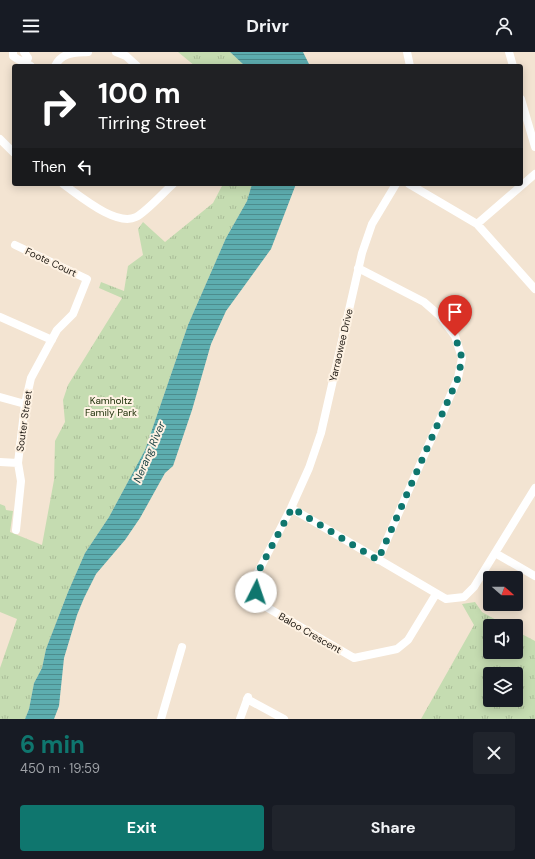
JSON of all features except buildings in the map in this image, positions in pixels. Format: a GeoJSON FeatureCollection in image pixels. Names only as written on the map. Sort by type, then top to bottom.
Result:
{"type":"FeatureCollection","features":[{"type":"Feature","properties":{"kind":"street"},"geometry":{"type":"LineString","coordinates":[[13,52],[13,56],[19,62],[29,64],[28,58],[24,52]]}},
{"type":"Feature","properties":{"kind":"street"},"geometry":{"type":"LineString","coordinates":[[56,64],[67,53],[88,52]]}},
{"type":"Feature","properties":{"kind":"street"},"geometry":{"type":"LineString","coordinates":[[116,52],[126,56],[134,64]]}},
{"type":"Feature","properties":{"kind":"street"},"geometry":{"type":"LineString","coordinates":[[407,52],[410,64]]}},
{"type":"Feature","properties":{"kind":"street"},"geometry":{"type":"LineString","coordinates":[[509,52],[512,64]]}},
{"type":"Feature","properties":{"kind":"street"},"geometry":{"type":"LineString","coordinates":[[523,106],[535,147]]}},
{"type":"Feature","properties":{"kind":"street"},"geometry":{"type":"LineString","coordinates":[[0,139],[12,151]]}},
{"type":"Feature","properties":{"kind":"street"},"geometry":{"type":"LineString","coordinates":[[523,184],[535,174]]}},
{"type":"Feature","properties":{"kind":"street"},"geometry":{"type":"LineString","coordinates":[[66,186],[108,214],[122,219],[136,217],[171,186]]}},
{"type":"Feature","properties":{"kind":"street","name":"Yarraowee Drive"},"geometry":{"type":"LineString","coordinates":[[292,508],[309,468],[320,433],[358,268],[372,224],[395,186]]}},
{"type":"Feature","properties":{"kind":"street"},"geometry":{"type":"LineString","coordinates":[[412,186],[477,224],[535,289]]}},
{"type":"Feature","properties":{"kind":"street"},"geometry":{"type":"LineString","coordinates":[[477,224],[521,186]]}},
{"type":"Feature","properties":{"kind":"street","name":"Foote Court"},"geometry":{"type":"LineString","coordinates":[[15,244],[87,279]]}},
{"type":"Feature","properties":{"kind":"street"},"geometry":{"type":"LineString","coordinates":[[358,268],[424,302],[440,316],[455,336],[462,358],[458,378],[378,560]]}},
{"type":"Feature","properties":{"kind":"street","name":"Souter Street"},"geometry":{"type":"LineString","coordinates":[[16,530],[21,482],[18,463],[25,404],[31,378],[57,330],[73,314],[87,279]]}},
{"type":"Feature","properties":{"kind":"street"},"geometry":{"type":"LineString","coordinates":[[0,317],[52,340]]}},
{"type":"Feature","properties":{"kind":"street"},"geometry":{"type":"LineString","coordinates":[[0,397],[25,404]]}},
{"type":"Feature","properties":{"kind":"street"},"geometry":{"type":"LineString","coordinates":[[0,462],[18,463]]}},
{"type":"Feature","properties":{"kind":"street"},"geometry":{"type":"LineString","coordinates":[[292,508],[446,599],[464,596],[474,587],[535,488]]}},
{"type":"Feature","properties":{"kind":"street","name":"Baloo Crescent"},"geometry":{"type":"LineString","coordinates":[[292,508],[256,576],[256,592],[261,604],[354,658],[397,649],[408,640],[436,594]]}},
{"type":"Feature","properties":{"kind":"street"},"geometry":{"type":"LineString","coordinates":[[495,553],[535,576]]}},
{"type":"Feature","properties":{"kind":"street"},"geometry":{"type":"LineString","coordinates":[[161,719],[182,647]]}},
{"type":"Feature","properties":{"kind":"street"},"geometry":{"type":"LineString","coordinates":[[240,719],[248,698],[284,719]]}},
{"type":"Feature","properties":{"kind":"green space"},"geometry":{"type":"Polygon","coordinates":[[[178,52],[230,52],[243,64],[193,64],[178,52]]]}},
{"type":"Feature","properties":{"kind":"green space","name":"Kamholtz Family Park"},"geometry":{"type":"Polygon","coordinates":[[[222,186],[251,186],[247,201],[226,238],[188,325],[145,450],[109,517],[85,553],[68,592],[46,649],[42,668],[34,683],[29,709],[25,719],[0,719],[0,668],[17,619],[0,612],[0,504],[5,506],[6,510],[13,511],[10,532],[42,545],[54,480],[55,441],[65,422],[63,400],[68,385],[122,298],[99,288],[101,282],[124,291],[128,266],[143,255],[138,229],[143,222],[165,242],[213,203],[222,186]]]}},
{"type":"Feature","properties":{"kind":"green space"},"geometry":{"type":"Polygon","coordinates":[[[475,602],[482,612],[494,619],[483,619],[483,659],[523,659],[523,635],[535,641],[535,719],[421,719],[474,625],[462,604],[475,602]]]}},
{"type":"Feature","properties":{"kind":"water"},"geometry":{"type":"Polygon","coordinates":[[[230,52],[303,52],[309,64],[243,64],[230,52]]]}},
{"type":"Feature","properties":{"kind":"water","name":"Nerang River"},"geometry":{"type":"Polygon","coordinates":[[[251,186],[295,186],[271,249],[226,311],[211,344],[192,410],[173,466],[165,473],[140,518],[125,540],[96,574],[84,598],[77,615],[64,658],[59,706],[54,719],[25,719],[29,709],[34,683],[42,668],[46,649],[68,592],[85,553],[109,517],[145,450],[188,325],[226,238],[247,201],[251,186]]]}},
{"type":"Feature","properties":{"kind":"route"},"geometry":{"type":"LineString","coordinates":[[256,592],[256,576],[292,508],[378,560],[458,378],[462,358],[455,336]]}}]}
